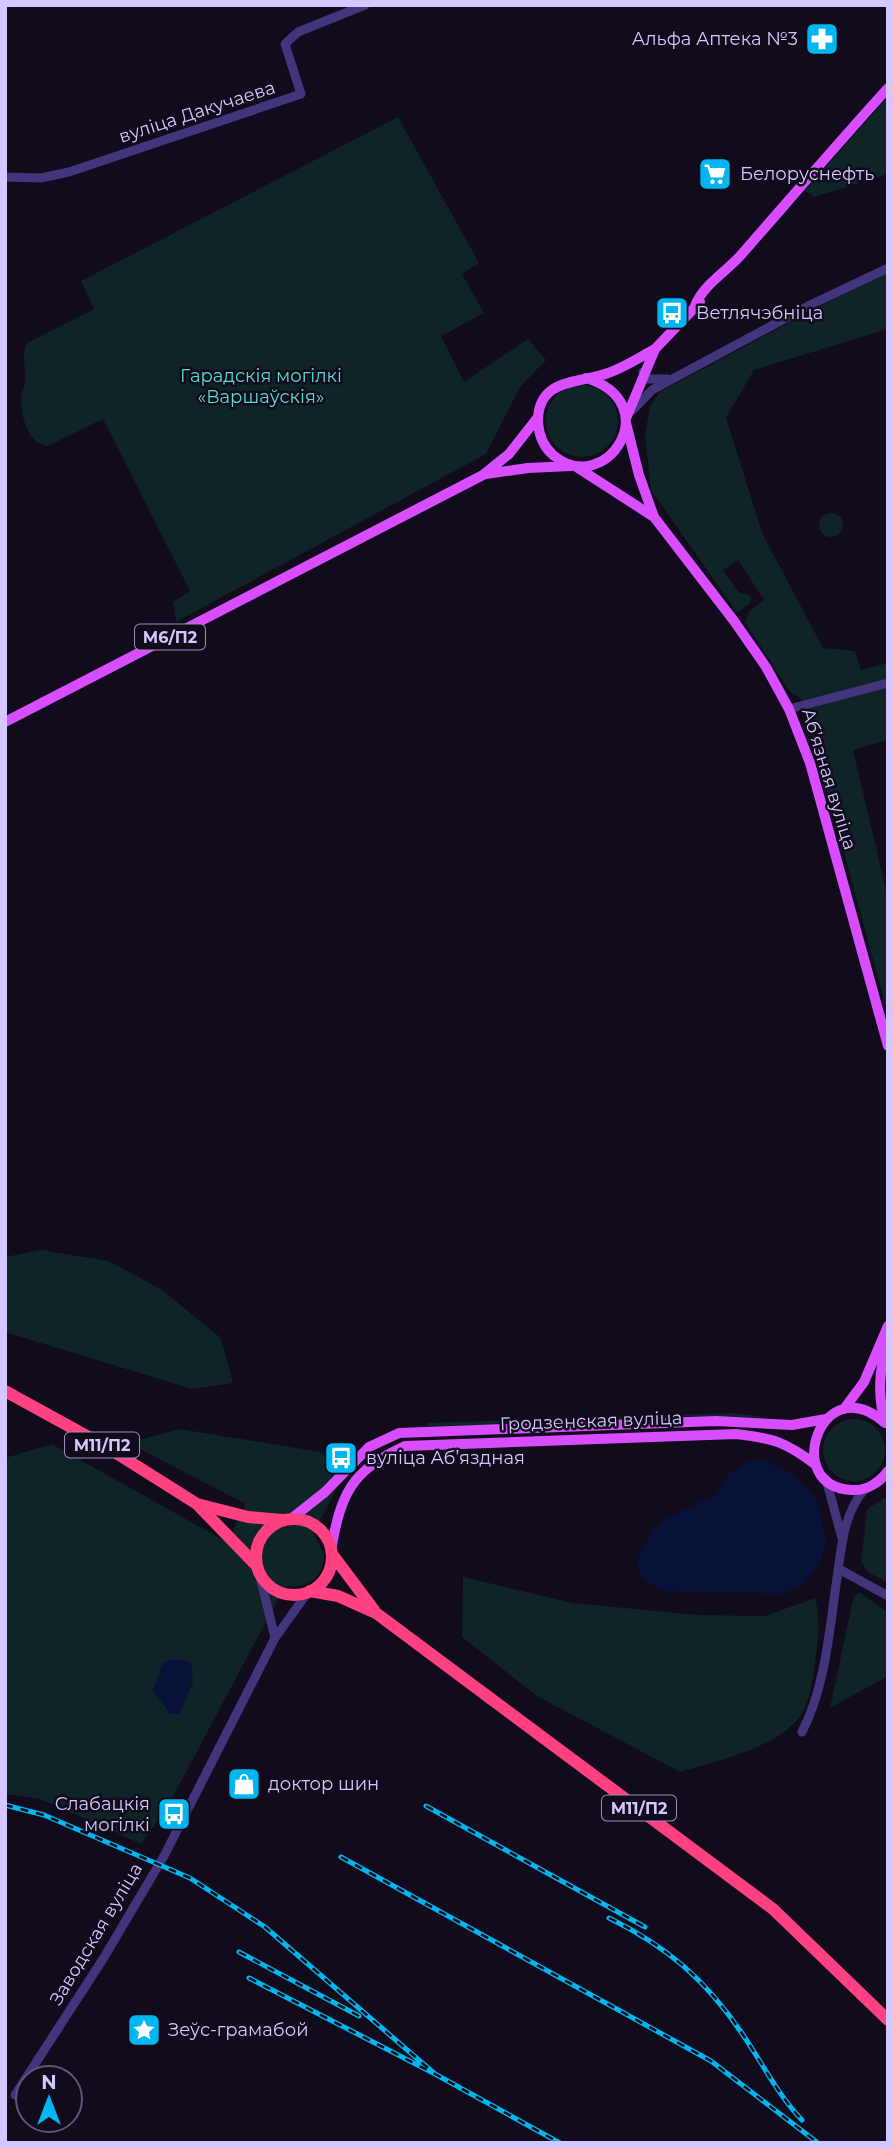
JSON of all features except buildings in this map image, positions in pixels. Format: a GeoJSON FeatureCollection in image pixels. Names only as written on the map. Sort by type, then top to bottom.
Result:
{"type":"FeatureCollection","features":[{"type":"Feature","properties":{"kind":"highway","name":"М11/П2"},"geometry":{"type":"LineString","coordinates":[[5,1391],[105,1446],[197,1504],[258,1569],[267,1584],[279,1592],[338,1596],[376,1613],[773,1909],[888,2020]]}},
{"type":"Feature","properties":{"kind":"highway","name":"М11/П2"},"geometry":{"type":"LineString","coordinates":[[197,1504],[247,1517],[287,1520],[317,1527],[376,1613]]}},
{"type":"Feature","properties":{"kind":"highway"},"geometry":{"type":"LineString","coordinates":[[258,1569],[256,1552],[261,1538],[270,1527],[287,1520]]}},
{"type":"Feature","properties":{"kind":"highway"},"geometry":{"type":"LineString","coordinates":[[309,1592],[327,1576],[332,1552]]}},
{"type":"Feature","properties":{"kind":"main road","name":"М6/П2"},"geometry":{"type":"LineString","coordinates":[[483,475],[528,468],[587,466],[608,458],[622,441],[626,420],[643,372],[655,349],[695,306],[701,292],[711,286],[888,88]]}},
{"type":"Feature","properties":{"kind":"main road","name":"М6/П2"},"geometry":{"type":"LineString","coordinates":[[5,722],[483,475],[509,454],[538,417],[549,392],[560,384],[621,368],[655,349]]}},
{"type":"Feature","properties":{"kind":"main road"},"geometry":{"type":"LineString","coordinates":[[586,378],[610,388],[618,397],[626,420]]}},
{"type":"Feature","properties":{"kind":"main road"},"geometry":{"type":"LineString","coordinates":[[538,417],[543,443],[551,454],[575,466]]}},
{"type":"Feature","properties":{"kind":"main road","name":"Абʼязная вуліца"},"geometry":{"type":"LineString","coordinates":[[626,420],[639,475],[654,517],[760,658],[789,709],[810,763],[888,1046]]}},
{"type":"Feature","properties":{"kind":"main road","name":"Абʼязная вуліца"},"geometry":{"type":"LineString","coordinates":[[575,466],[654,517]]}},
{"type":"Feature","properties":{"kind":"main road"},"geometry":{"type":"LineString","coordinates":[[886,1477],[865,1489],[837,1487],[826,1479],[816,1465],[813,1448],[816,1433],[826,1419],[844,1409],[864,1382],[888,1326]]}},
{"type":"Feature","properties":{"kind":"main road"},"geometry":{"type":"LineString","coordinates":[[887,1425],[878,1398],[878,1378],[888,1336]]}},
{"type":"Feature","properties":{"kind":"main road"},"geometry":{"type":"LineString","coordinates":[[844,1409],[866,1410],[887,1425]]}},
{"type":"Feature","properties":{"kind":"main road","name":"Гродзенская вуліца"},"geometry":{"type":"LineString","coordinates":[[287,1520],[325,1492],[349,1464],[369,1447],[399,1433],[716,1421],[792,1425],[826,1419]]}},
{"type":"Feature","properties":{"kind":"main road","name":"Гродзенская вуліца"},"geometry":{"type":"LineString","coordinates":[[332,1552],[340,1505],[365,1468],[405,1446],[724,1434],[772,1437],[790,1445],[816,1465]]}},
{"type":"Feature","properties":{"kind":"street","name":"вуліца Дакучаева"},"geometry":{"type":"LineString","coordinates":[[5,177],[41,178],[69,172],[301,94],[285,44],[298,32],[365,5]]}},
{"type":"Feature","properties":{"kind":"street"},"geometry":{"type":"LineString","coordinates":[[626,420],[638,401],[682,374],[810,305],[888,268]]}},
{"type":"Feature","properties":{"kind":"street"},"geometry":{"type":"LineString","coordinates":[[643,372],[646,379],[653,381],[682,374]]}},
{"type":"Feature","properties":{"kind":"street"},"geometry":{"type":"LineString","coordinates":[[789,709],[888,683]]}},
{"type":"Feature","properties":{"kind":"street"},"geometry":{"type":"LineString","coordinates":[[826,1479],[843,1542]]}},
{"type":"Feature","properties":{"kind":"street"},"geometry":{"type":"LineString","coordinates":[[802,1732],[817,1700],[843,1542],[853,1501],[865,1489]]}},
{"type":"Feature","properties":{"kind":"street"},"geometry":{"type":"LineString","coordinates":[[258,1569],[275,1638]]}},
{"type":"Feature","properties":{"kind":"street"},"geometry":{"type":"LineString","coordinates":[[839,1569],[888,1596]]}},
{"type":"Feature","properties":{"kind":"street","name":"Заводская вуліца"},"geometry":{"type":"LineString","coordinates":[[35,2064],[103,1959],[164,1856],[275,1638],[309,1592]]}},
{"type":"Feature","properties":{"kind":"green space"},"geometry":{"type":"Polygon","coordinates":[[[888,97],[888,174],[814,197],[805,190],[888,97]]]}},
{"type":"Feature","properties":{"kind":"green space","name":"Гарадскія могілкі «Варшаўскія»"},"geometry":{"type":"Polygon","coordinates":[[[398,117],[479,263],[462,274],[484,313],[441,336],[464,382],[528,339],[546,360],[520,387],[486,454],[176,622],[173,602],[190,591],[103,419],[48,446],[30,435],[22,412],[21,397],[25,383],[24,353],[27,343],[94,309],[81,281],[398,117]]]}},
{"type":"Feature","properties":{"kind":"green space"},"geometry":{"type":"Polygon","coordinates":[[[887,270],[888,329],[754,370],[726,418],[763,535],[823,648],[855,651],[861,670],[888,663],[888,740],[853,750],[888,898],[888,1014],[817,754],[804,726],[810,714],[800,698],[790,692],[745,622],[749,611],[764,600],[738,560],[723,570],[739,593],[748,594],[751,598],[750,603],[737,613],[651,490],[645,435],[650,406],[660,392],[887,270]]]}},
{"type":"Feature","properties":{"kind":"green space"},"geometry":{"type":"Polygon","coordinates":[[[582,385],[602,391],[612,401],[618,421],[612,441],[602,451],[582,457],[562,451],[552,441],[546,421],[552,401],[562,391],[582,385]]]}},
{"type":"Feature","properties":{"kind":"green space"},"geometry":{"type":"Polygon","coordinates":[[[831,513],[842,520],[843,525],[836,536],[831,537],[820,530],[819,525],[826,514],[831,513]]]}},
{"type":"Feature","properties":{"kind":"green space"},"geometry":{"type":"Polygon","coordinates":[[[41,1250],[109,1261],[162,1290],[221,1338],[233,1383],[192,1389],[5,1332],[5,1257],[41,1250]]]}},
{"type":"Feature","properties":{"kind":"green space"},"geometry":{"type":"Polygon","coordinates":[[[735,1413],[772,1418],[666,1416],[533,1424],[426,1426],[428,1423],[735,1413]]]}},
{"type":"Feature","properties":{"kind":"green space"},"geometry":{"type":"Polygon","coordinates":[[[848,1419],[860,1419],[876,1428],[883,1438],[883,1462],[876,1472],[860,1481],[848,1481],[837,1476],[828,1467],[823,1456],[823,1444],[828,1433],[837,1424],[848,1419]]]}},
{"type":"Feature","properties":{"kind":"green space"},"geometry":{"type":"Polygon","coordinates":[[[180,1429],[321,1452],[339,1470],[340,1483],[313,1533],[324,1553],[324,1561],[318,1575],[301,1585],[285,1586],[167,1808],[141,1844],[40,1799],[5,1794],[5,1458],[52,1444],[227,1542],[246,1504],[128,1443],[180,1429]]]}},
{"type":"Feature","properties":{"kind":"green space"},"geometry":{"type":"Polygon","coordinates":[[[888,1496],[888,1583],[868,1572],[861,1562],[867,1509],[888,1496]]]}},
{"type":"Feature","properties":{"kind":"green space"},"geometry":{"type":"Polygon","coordinates":[[[463,1577],[573,1603],[698,1615],[765,1616],[815,1598],[818,1638],[810,1693],[804,1710],[795,1723],[766,1743],[680,1772],[537,1696],[462,1637],[463,1577]]]}},
{"type":"Feature","properties":{"kind":"green space"},"geometry":{"type":"Polygon","coordinates":[[[860,1593],[888,1612],[888,1676],[830,1708],[854,1595],[860,1593]]]}},
{"type":"Feature","properties":{"kind":"water"},"geometry":{"type":"Polygon","coordinates":[[[761,1459],[792,1474],[817,1498],[826,1542],[822,1559],[804,1584],[782,1594],[664,1591],[642,1578],[637,1566],[640,1551],[659,1522],[715,1495],[728,1474],[746,1462],[761,1459]]]}},
{"type":"Feature","properties":{"kind":"water"},"geometry":{"type":"Polygon","coordinates":[[[172,1659],[191,1662],[193,1682],[180,1714],[170,1714],[153,1691],[163,1663],[172,1659]]]}},
{"type":"Feature","properties":{"kind":"railway"},"geometry":{"type":"LineString","coordinates":[[5,1805],[44,1815],[190,1878],[265,1927],[435,2074]]}},
{"type":"Feature","properties":{"kind":"railway"},"geometry":{"type":"LineString","coordinates":[[426,1806],[645,1927]]}},
{"type":"Feature","properties":{"kind":"railway"},"geometry":{"type":"LineString","coordinates":[[341,1857],[711,2061],[818,2143]]}},
{"type":"Feature","properties":{"kind":"railway"},"geometry":{"type":"LineString","coordinates":[[609,1918],[649,1940],[698,1980],[727,2013],[777,2089],[802,2120]]}},
{"type":"Feature","properties":{"kind":"railway"},"geometry":{"type":"LineString","coordinates":[[239,1952],[359,2016]]}},
{"type":"Feature","properties":{"kind":"railway"},"geometry":{"type":"LineString","coordinates":[[249,1978],[435,2074],[560,2143]]}},
{"type":"Feature","properties":{"kind":"place","name":"Альфа Аптека №3"},"geometry":{"type":"Point","coordinates":[822,39]}},
{"type":"Feature","properties":{"kind":"place","name":"Белоруснефть"},"geometry":{"type":"Point","coordinates":[715,174]}},
{"type":"Feature","properties":{"kind":"place","name":"Ветлячэбніца"},"geometry":{"type":"Point","coordinates":[672,313]}},
{"type":"Feature","properties":{"kind":"place","name":"вуліца Абʼяздная"},"geometry":{"type":"Point","coordinates":[341,1458]}},
{"type":"Feature","properties":{"kind":"place","name":"доктор шин"},"geometry":{"type":"Point","coordinates":[244,1784]}},
{"type":"Feature","properties":{"kind":"place","name":"Слабацкія могілкі"},"geometry":{"type":"Point","coordinates":[174,1814]}},
{"type":"Feature","properties":{"kind":"place","name":"Зеўс-грамабой"},"geometry":{"type":"Point","coordinates":[144,2030]}}]}
